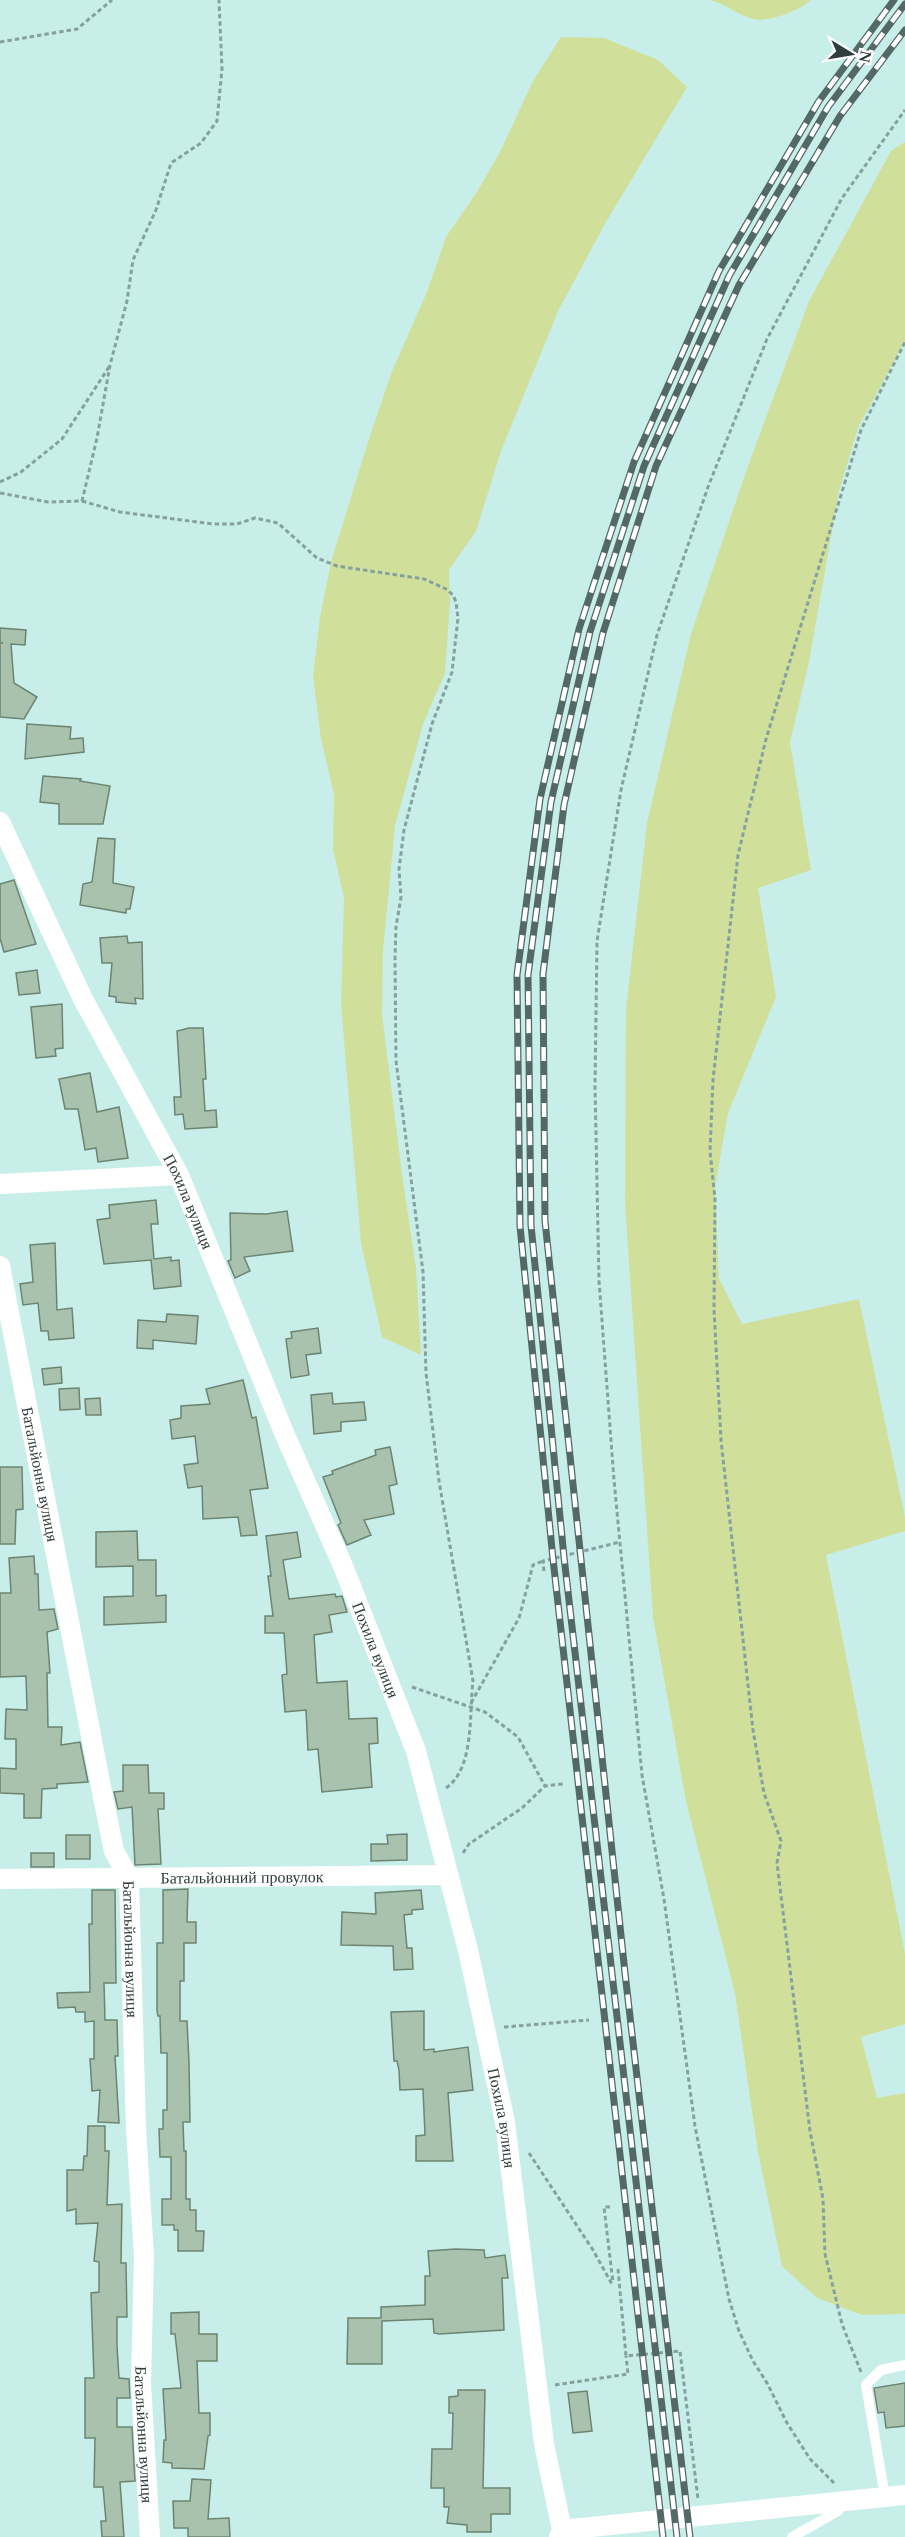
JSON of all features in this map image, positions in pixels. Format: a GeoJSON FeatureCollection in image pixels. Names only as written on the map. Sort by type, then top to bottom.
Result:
{"type":"FeatureCollection","features":[{"type":"Feature","properties":{"kind":"street","name":"Похила вулиця"},"geometry":{"type":"LineString","coordinates":[[0,822],[83,999],[178,1175],[285,1435],[343,1566],[416,1751],[468,1950],[505,2122],[544,2444],[560,2534]]}},
{"type":"Feature","properties":{"kind":"street"},"geometry":{"type":"LineString","coordinates":[[0,1184],[178,1175]]}},
{"type":"Feature","properties":{"kind":"street","name":"Батальйонна вулиця"},"geometry":{"type":"LineString","coordinates":[[0,1266],[114,1851],[129,1878],[136,2128],[144,2256],[141,2384],[150,2537]]}},
{"type":"Feature","properties":{"kind":"street","name":"Батальйонний провулок"},"geometry":{"type":"LineString","coordinates":[[0,1879],[448,1875]]}},
{"type":"Feature","properties":{"kind":"street"},"geometry":{"type":"LineString","coordinates":[[560,2534],[905,2494]]}},
{"type":"Feature","properties":{"kind":"lane"},"geometry":{"type":"LineString","coordinates":[[885,2497],[866,2385],[881,2370],[905,2366]]}},
{"type":"Feature","properties":{"kind":"lane"},"geometry":{"type":"LineString","coordinates":[[792,2537],[838,2511],[844,2500]]}},
{"type":"Feature","properties":{"kind":"path"},"geometry":{"type":"LineString","coordinates":[[0,42],[77,29],[112,0]]}},
{"type":"Feature","properties":{"kind":"path"},"geometry":{"type":"LineString","coordinates":[[82,501],[97,438],[110,365],[127,301],[133,260],[156,210],[171,163],[201,143],[217,121],[222,69],[219,0]]}},
{"type":"Feature","properties":{"kind":"path"},"geometry":{"type":"LineString","coordinates":[[844,2500],[834,2483],[810,2459],[787,2423],[739,2331],[729,2299],[695,2126],[664,1899],[642,1775],[620,1542],[599,1281],[594,1086],[597,941],[621,790],[657,635],[708,487],[767,339],[842,198],[905,110]]}},
{"type":"Feature","properties":{"kind":"path"},"geometry":{"type":"LineString","coordinates":[[866,2385],[842,2324],[825,2254],[823,2199],[810,2130],[777,1863],[781,1841],[764,1793],[753,1730],[721,1440],[714,1298],[715,1198],[710,1151],[718,1025],[738,855],[763,750],[861,430],[905,342]]}},
{"type":"Feature","properties":{"kind":"path"},"geometry":{"type":"LineString","coordinates":[[0,482],[21,472],[62,439],[110,365]]}},
{"type":"Feature","properties":{"kind":"path"},"geometry":{"type":"LineString","coordinates":[[0,493],[48,502],[82,501],[120,512],[213,524],[237,524],[255,518],[278,523],[317,558],[337,566],[424,579],[446,589],[453,595],[456,602],[458,618],[452,672],[432,724],[404,830],[399,869],[400,897],[394,959],[396,1061],[423,1272],[426,1373],[440,1492],[473,1681],[470,1705],[471,1728],[466,1756],[452,1784],[430,1798]]}},
{"type":"Feature","properties":{"kind":"path"},"geometry":{"type":"LineString","coordinates":[[470,1705],[519,1618],[533,1565],[620,1542]]}},
{"type":"Feature","properties":{"kind":"path"},"geometry":{"type":"LineString","coordinates":[[543,1561],[544,1571]]}},
{"type":"Feature","properties":{"kind":"path"},"geometry":{"type":"LineString","coordinates":[[388,1677],[485,1712],[518,1737],[545,1786]]}},
{"type":"Feature","properties":{"kind":"path"},"geometry":{"type":"LineString","coordinates":[[448,1875],[469,1844],[522,1808],[545,1786],[563,1784]]}},
{"type":"Feature","properties":{"kind":"path"},"geometry":{"type":"LineString","coordinates":[[485,2028],[589,2020]]}},
{"type":"Feature","properties":{"kind":"path"},"geometry":{"type":"LineString","coordinates":[[529,2152],[614,2286]]}},
{"type":"Feature","properties":{"kind":"path"},"geometry":{"type":"LineString","coordinates":[[610,2207],[604,2207],[614,2286]]}},
{"type":"Feature","properties":{"kind":"path"},"geometry":{"type":"LineString","coordinates":[[537,2388],[628,2374],[618,2268]]}},
{"type":"Feature","properties":{"kind":"path"},"geometry":{"type":"LineString","coordinates":[[614,2286],[619,2285]]}},
{"type":"Feature","properties":{"kind":"path"},"geometry":{"type":"LineString","coordinates":[[626,2356],[680,2350],[700,2516]]}},
{"type":"Feature","properties":{"kind":"green space"},"geometry":{"type":"Polygon","coordinates":[[[709,0],[811,0],[784,15],[759,20],[709,0]]]}},
{"type":"Feature","properties":{"kind":"green space"},"geometry":{"type":"Polygon","coordinates":[[[561,37],[604,38],[658,60],[687,87],[606,222],[559,309],[501,451],[476,531],[449,570],[450,602],[445,673],[423,724],[395,826],[383,951],[382,1014],[416,1268],[421,1355],[382,1337],[361,1243],[341,1004],[344,898],[333,849],[334,794],[321,739],[313,676],[320,617],[331,562],[391,374],[427,292],[446,237],[477,192],[500,152],[533,81],[561,37]]]}},
{"type":"Feature","properties":{"kind":"green space"},"geometry":{"type":"Polygon","coordinates":[[[905,142],[905,341],[858,428],[839,491],[809,662],[790,742],[811,870],[758,888],[776,997],[728,1113],[715,1187],[719,1279],[742,1324],[859,1299],[905,1517],[905,1531],[826,1555],[905,1954],[905,2024],[861,2037],[877,2098],[905,2093],[905,2314],[862,2315],[817,2298],[782,2266],[758,2152],[735,1993],[686,1801],[653,1617],[625,1204],[626,1009],[647,823],[691,634],[748,466],[809,301],[891,151],[905,142]]]}},
{"type":"Feature","properties":{"kind":"building"},"geometry":{"type":"Polygon","coordinates":[[[0,628],[26,630],[25,645],[11,644],[14,683],[37,697],[24,719],[0,717],[0,628]]]}},
{"type":"Feature","properties":{"kind":"building"},"geometry":{"type":"Polygon","coordinates":[[[27,724],[71,727],[70,739],[83,738],[84,752],[25,759],[27,724]]]}},
{"type":"Feature","properties":{"kind":"building"},"geometry":{"type":"Polygon","coordinates":[[[43,776],[81,779],[80,781],[110,786],[103,824],[59,824],[59,804],[40,802],[43,776]]]}},
{"type":"Feature","properties":{"kind":"building"},"geometry":{"type":"Polygon","coordinates":[[[98,838],[115,839],[113,883],[134,887],[130,909],[126,909],[126,913],[80,905],[83,884],[92,882],[98,838]]]}},
{"type":"Feature","properties":{"kind":"building"},"geometry":{"type":"Polygon","coordinates":[[[14,880],[36,944],[4,952],[0,938],[0,884],[14,880]]]}},
{"type":"Feature","properties":{"kind":"building"},"geometry":{"type":"Polygon","coordinates":[[[127,936],[128,943],[142,942],[143,999],[135,998],[136,1004],[116,1002],[116,997],[109,996],[112,963],[102,963],[100,938],[127,936]]]}},
{"type":"Feature","properties":{"kind":"building"},"geometry":{"type":"Polygon","coordinates":[[[37,970],[40,993],[19,995],[16,973],[37,970]]]}},
{"type":"Feature","properties":{"kind":"building"},"geometry":{"type":"Polygon","coordinates":[[[62,1004],[63,1048],[55,1049],[56,1056],[36,1058],[31,1007],[62,1004]]]}},
{"type":"Feature","properties":{"kind":"building"},"geometry":{"type":"Polygon","coordinates":[[[203,1028],[205,1111],[216,1110],[217,1127],[185,1129],[183,1114],[175,1115],[174,1097],[181,1097],[177,1031],[203,1028]]]}},
{"type":"Feature","properties":{"kind":"building"},"geometry":{"type":"Polygon","coordinates":[[[90,1073],[97,1112],[119,1107],[128,1158],[98,1162],[96,1148],[85,1150],[78,1109],[65,1109],[59,1079],[90,1073]]]}},
{"type":"Feature","properties":{"kind":"building"},"geometry":{"type":"Polygon","coordinates":[[[156,1200],[158,1224],[151,1224],[154,1259],[171,1257],[171,1261],[179,1260],[181,1286],[154,1289],[151,1260],[104,1264],[97,1220],[110,1218],[109,1205],[156,1200]]]}},
{"type":"Feature","properties":{"kind":"building"},"geometry":{"type":"Polygon","coordinates":[[[287,1211],[293,1251],[244,1257],[250,1271],[235,1278],[228,1261],[231,1260],[230,1213],[266,1214],[287,1211]]]}},
{"type":"Feature","properties":{"kind":"building"},"geometry":{"type":"Polygon","coordinates":[[[55,1243],[57,1310],[72,1308],[74,1338],[49,1340],[48,1331],[41,1331],[38,1303],[23,1305],[20,1284],[33,1282],[30,1245],[55,1243]]]}},
{"type":"Feature","properties":{"kind":"building"},"geometry":{"type":"Polygon","coordinates":[[[167,1314],[198,1316],[196,1344],[153,1340],[153,1349],[137,1348],[138,1320],[166,1322],[167,1314]]]}},
{"type":"Feature","properties":{"kind":"building"},"geometry":{"type":"Polygon","coordinates":[[[318,1328],[321,1353],[306,1355],[309,1375],[291,1378],[286,1339],[292,1338],[291,1332],[318,1328]]]}},
{"type":"Feature","properties":{"kind":"building"},"geometry":{"type":"Polygon","coordinates":[[[61,1367],[62,1383],[44,1385],[42,1369],[61,1367]]]}},
{"type":"Feature","properties":{"kind":"building"},"geometry":{"type":"Polygon","coordinates":[[[243,1380],[252,1418],[256,1417],[268,1488],[250,1490],[257,1535],[241,1536],[238,1517],[203,1519],[202,1486],[188,1488],[184,1465],[198,1463],[195,1436],[172,1439],[170,1420],[181,1418],[181,1406],[210,1404],[206,1389],[243,1380]]]}},
{"type":"Feature","properties":{"kind":"building"},"geometry":{"type":"Polygon","coordinates":[[[79,1388],[80,1409],[60,1410],[59,1389],[79,1388]]]}},
{"type":"Feature","properties":{"kind":"building"},"geometry":{"type":"Polygon","coordinates":[[[332,1393],[333,1404],[364,1402],[366,1420],[341,1422],[341,1431],[314,1434],[311,1395],[332,1393]]]}},
{"type":"Feature","properties":{"kind":"building"},"geometry":{"type":"Polygon","coordinates":[[[100,1398],[101,1415],[86,1415],[85,1399],[100,1398]]]}},
{"type":"Feature","properties":{"kind":"building"},"geometry":{"type":"Polygon","coordinates":[[[390,1447],[397,1484],[389,1486],[394,1514],[364,1520],[371,1535],[347,1545],[338,1525],[341,1523],[323,1477],[333,1474],[332,1471],[376,1455],[375,1450],[390,1447]]]}},
{"type":"Feature","properties":{"kind":"building"},"geometry":{"type":"Polygon","coordinates":[[[0,1467],[22,1467],[23,1509],[16,1510],[15,1544],[0,1544],[0,1467]]]}},
{"type":"Feature","properties":{"kind":"building"},"geometry":{"type":"Polygon","coordinates":[[[137,1531],[138,1560],[156,1560],[156,1596],[166,1595],[166,1622],[104,1625],[104,1597],[133,1596],[133,1566],[96,1567],[96,1532],[137,1531]]]}},
{"type":"Feature","properties":{"kind":"building"},"geometry":{"type":"Polygon","coordinates":[[[297,1532],[301,1557],[283,1560],[289,1599],[335,1594],[336,1597],[342,1596],[347,1612],[329,1615],[332,1632],[314,1635],[317,1683],[347,1681],[349,1719],[377,1718],[378,1743],[369,1744],[372,1787],[322,1792],[318,1749],[308,1750],[306,1710],[285,1712],[282,1675],[287,1674],[284,1633],[265,1633],[265,1616],[273,1616],[266,1536],[297,1532]]]}},
{"type":"Feature","properties":{"kind":"building"},"geometry":{"type":"Polygon","coordinates":[[[34,1556],[35,1574],[38,1574],[39,1610],[54,1609],[58,1629],[47,1632],[50,1673],[47,1673],[48,1727],[62,1727],[61,1745],[80,1742],[88,1782],[57,1784],[57,1788],[42,1789],[41,1818],[24,1818],[24,1794],[0,1793],[0,1768],[16,1769],[16,1739],[5,1739],[6,1709],[27,1710],[26,1676],[0,1677],[0,1593],[11,1593],[9,1558],[34,1556]]]}},
{"type":"Feature","properties":{"kind":"building"},"geometry":{"type":"Polygon","coordinates":[[[123,1765],[148,1765],[149,1793],[164,1793],[164,1809],[158,1809],[161,1864],[135,1865],[132,1807],[118,1809],[114,1792],[123,1791],[123,1765]]]}},
{"type":"Feature","properties":{"kind":"building"},"geometry":{"type":"Polygon","coordinates":[[[407,1834],[407,1860],[371,1861],[371,1844],[388,1844],[387,1835],[407,1834]]]}},
{"type":"Feature","properties":{"kind":"building"},"geometry":{"type":"Polygon","coordinates":[[[66,1835],[90,1835],[90,1859],[66,1859],[66,1835]]]}},
{"type":"Feature","properties":{"kind":"building"},"geometry":{"type":"Polygon","coordinates":[[[31,1853],[54,1853],[54,1867],[31,1867],[31,1853]]]}},
{"type":"Feature","properties":{"kind":"building"},"geometry":{"type":"Polygon","coordinates":[[[188,1889],[187,1922],[196,1922],[196,1943],[184,1943],[184,1981],[180,1981],[180,2021],[187,2021],[189,2062],[190,2122],[183,2122],[184,2151],[186,2151],[186,2199],[190,2199],[190,2210],[196,2210],[196,2231],[204,2231],[203,2251],[178,2251],[178,2230],[174,2230],[174,2225],[162,2225],[162,2199],[171,2199],[171,2157],[160,2157],[159,2129],[163,2129],[163,2110],[167,2110],[167,2053],[161,2053],[160,2016],[157,2011],[157,1943],[163,1943],[163,1890],[188,1889]]]}},
{"type":"Feature","properties":{"kind":"building"},"geometry":{"type":"Polygon","coordinates":[[[92,1890],[115,1890],[116,1983],[104,1983],[105,2020],[117,2020],[118,2056],[115,2056],[119,2123],[98,2122],[100,2090],[92,2091],[90,2059],[94,2059],[94,2021],[85,2022],[85,2012],[76,2012],[75,2007],[58,2008],[57,1993],[90,1992],[89,1924],[92,1924],[92,1890]]]}},
{"type":"Feature","properties":{"kind":"building"},"geometry":{"type":"Polygon","coordinates":[[[421,1890],[423,1909],[412,1910],[412,1914],[404,1915],[407,1948],[412,1948],[413,1969],[394,1970],[393,1946],[341,1945],[342,1912],[376,1914],[375,1893],[421,1890]]]}},
{"type":"Feature","properties":{"kind":"building"},"geometry":{"type":"Polygon","coordinates":[[[424,2011],[424,2050],[434,2049],[434,2052],[468,2047],[473,2090],[448,2093],[453,2161],[416,2161],[416,2136],[425,2135],[423,2089],[400,2090],[399,2070],[397,2061],[394,2061],[391,2012],[424,2011]]]}},
{"type":"Feature","properties":{"kind":"building"},"geometry":{"type":"Polygon","coordinates":[[[88,2126],[105,2126],[105,2151],[109,2151],[107,2205],[122,2204],[121,2263],[126,2263],[127,2317],[117,2317],[117,2346],[119,2378],[129,2379],[130,2398],[117,2398],[117,2427],[132,2427],[135,2481],[120,2482],[124,2537],[102,2537],[101,2521],[106,2521],[103,2487],[94,2487],[95,2438],[85,2438],[85,2378],[94,2378],[91,2293],[99,2292],[99,2262],[94,2261],[98,2223],[76,2224],[76,2209],[67,2211],[67,2170],[83,2170],[84,2156],[87,2156],[88,2126]]]}},
{"type":"Feature","properties":{"kind":"building"},"geometry":{"type":"Polygon","coordinates":[[[484,2250],[485,2258],[505,2255],[508,2278],[502,2278],[504,2330],[439,2334],[434,2333],[433,2319],[382,2321],[382,2364],[347,2364],[348,2318],[381,2318],[381,2307],[425,2305],[425,2276],[430,2276],[428,2251],[484,2250]]]}},
{"type":"Feature","properties":{"kind":"building"},"geometry":{"type":"Polygon","coordinates":[[[199,2312],[199,2334],[217,2334],[217,2361],[197,2361],[199,2413],[210,2413],[210,2435],[204,2469],[172,2468],[172,2463],[163,2462],[164,2440],[166,2440],[163,2389],[181,2388],[175,2334],[171,2334],[171,2313],[199,2312]]]}},
{"type":"Feature","properties":{"kind":"building"},"geometry":{"type":"Polygon","coordinates":[[[905,2383],[905,2426],[886,2428],[884,2412],[878,2413],[874,2388],[905,2383]]]}},
{"type":"Feature","properties":{"kind":"building"},"geometry":{"type":"Polygon","coordinates":[[[458,2390],[485,2390],[483,2488],[510,2488],[510,2514],[491,2514],[491,2532],[467,2532],[467,2525],[447,2523],[449,2507],[444,2507],[444,2488],[431,2488],[432,2449],[452,2449],[453,2413],[449,2413],[449,2397],[458,2396],[458,2390]]]}},
{"type":"Feature","properties":{"kind":"building"},"geometry":{"type":"Polygon","coordinates":[[[587,2391],[592,2431],[573,2433],[568,2393],[587,2391]]]}},
{"type":"Feature","properties":{"kind":"building"},"geometry":{"type":"Polygon","coordinates":[[[192,2479],[211,2480],[208,2519],[229,2518],[230,2537],[188,2537],[188,2528],[174,2528],[173,2501],[190,2501],[192,2479]]]}},
{"type":"Feature","properties":{"kind":"railway"},"geometry":{"type":"LineString","coordinates":[[663,2537],[553,1559],[520,1226],[517,975],[540,799],[579,629],[634,462],[719,271],[819,101],[894,0]]}},
{"type":"Feature","properties":{"kind":"railway"},"geometry":{"type":"LineString","coordinates":[[677,2537],[564,1557],[531,1225],[528,975],[551,802],[590,632],[644,466],[729,276],[828,107],[905,4]]}},
{"type":"Feature","properties":{"kind":"railway"},"geometry":{"type":"LineString","coordinates":[[690,2537],[625,1973],[545,1221],[543,974],[564,805],[603,633],[656,466],[739,285],[840,116],[905,30]]}}]}
